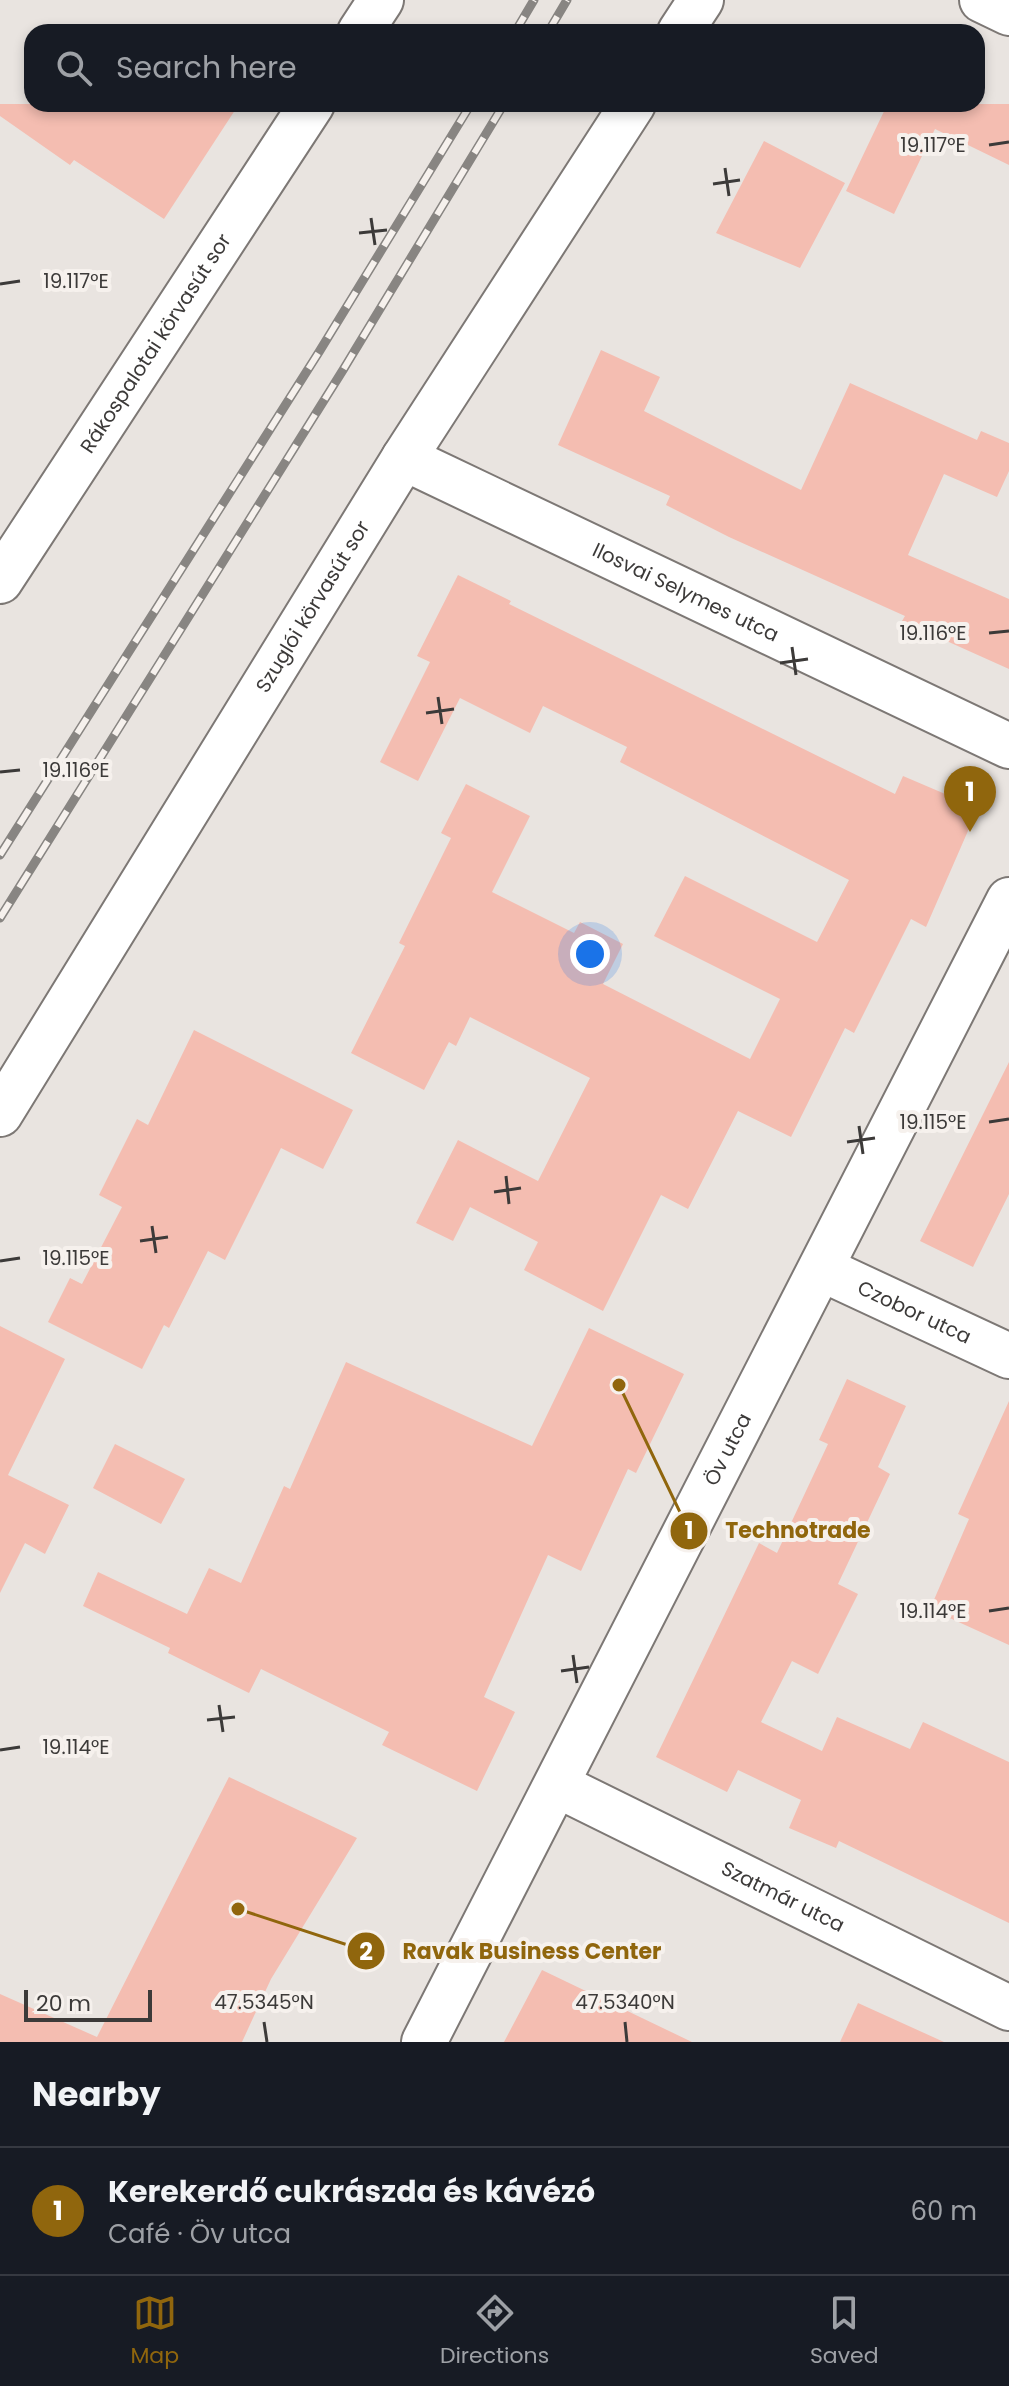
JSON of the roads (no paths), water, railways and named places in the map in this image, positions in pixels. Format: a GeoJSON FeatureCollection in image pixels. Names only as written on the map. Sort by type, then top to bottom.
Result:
{"type":"FeatureCollection","features":[{"type":"Feature","properties":{"kind":"street"},"geometry":{"type":"LineString","coordinates":[[365,24],[381,0]]}},
{"type":"Feature","properties":{"kind":"street"},"geometry":{"type":"LineString","coordinates":[[685,24],[701,0]]}},
{"type":"Feature","properties":{"kind":"street"},"geometry":{"type":"LineString","coordinates":[[982,0],[1009,13]]}},
{"type":"Feature","properties":{"kind":"street","name":"Rákospalotai körvasút sor"},"geometry":{"type":"LineString","coordinates":[[0,581],[307,112]]}},
{"type":"Feature","properties":{"kind":"street","name":"Szuglói körvasút sor"},"geometry":{"type":"LineString","coordinates":[[0,1114],[404,458],[628,112]]}},
{"type":"Feature","properties":{"kind":"street","name":"Ilosvai Selymes utca"},"geometry":{"type":"LineString","coordinates":[[404,458],[1009,746]]}},
{"type":"Feature","properties":{"kind":"street","name":"Öv utca"},"geometry":{"type":"LineString","coordinates":[[424,2042],[1009,900]]}},
{"type":"Feature","properties":{"kind":"street","name":"Czobor utca"},"geometry":{"type":"LineString","coordinates":[[822,1269],[1009,1356]]}},
{"type":"Feature","properties":{"kind":"street","name":"Szatmár utca"},"geometry":{"type":"LineString","coordinates":[[557,1785],[1009,2008]]}},
{"type":"Feature","properties":{"kind":"railway"},"geometry":{"type":"LineString","coordinates":[[520,24],[534,0]]}},
{"type":"Feature","properties":{"kind":"railway"},"geometry":{"type":"LineString","coordinates":[[553,24],[567,0]]}},
{"type":"Feature","properties":{"kind":"railway"},"geometry":{"type":"LineString","coordinates":[[0,855],[319,352],[466,112]]}},
{"type":"Feature","properties":{"kind":"railway"},"geometry":{"type":"LineString","coordinates":[[0,918],[343,370],[499,112]]}},
{"type":"Feature","properties":{"kind":"place","name":"Kerekerdő cukrászda és kávézó"},"geometry":{"type":"Point","coordinates":[970,832]}},
{"type":"Feature","properties":{"kind":"place","name":"Technotrade"},"geometry":{"type":"Point","coordinates":[619,1385]}},
{"type":"Feature","properties":{"kind":"place","name":"Ravak Business Center"},"geometry":{"type":"Point","coordinates":[238,1909]}}]}
